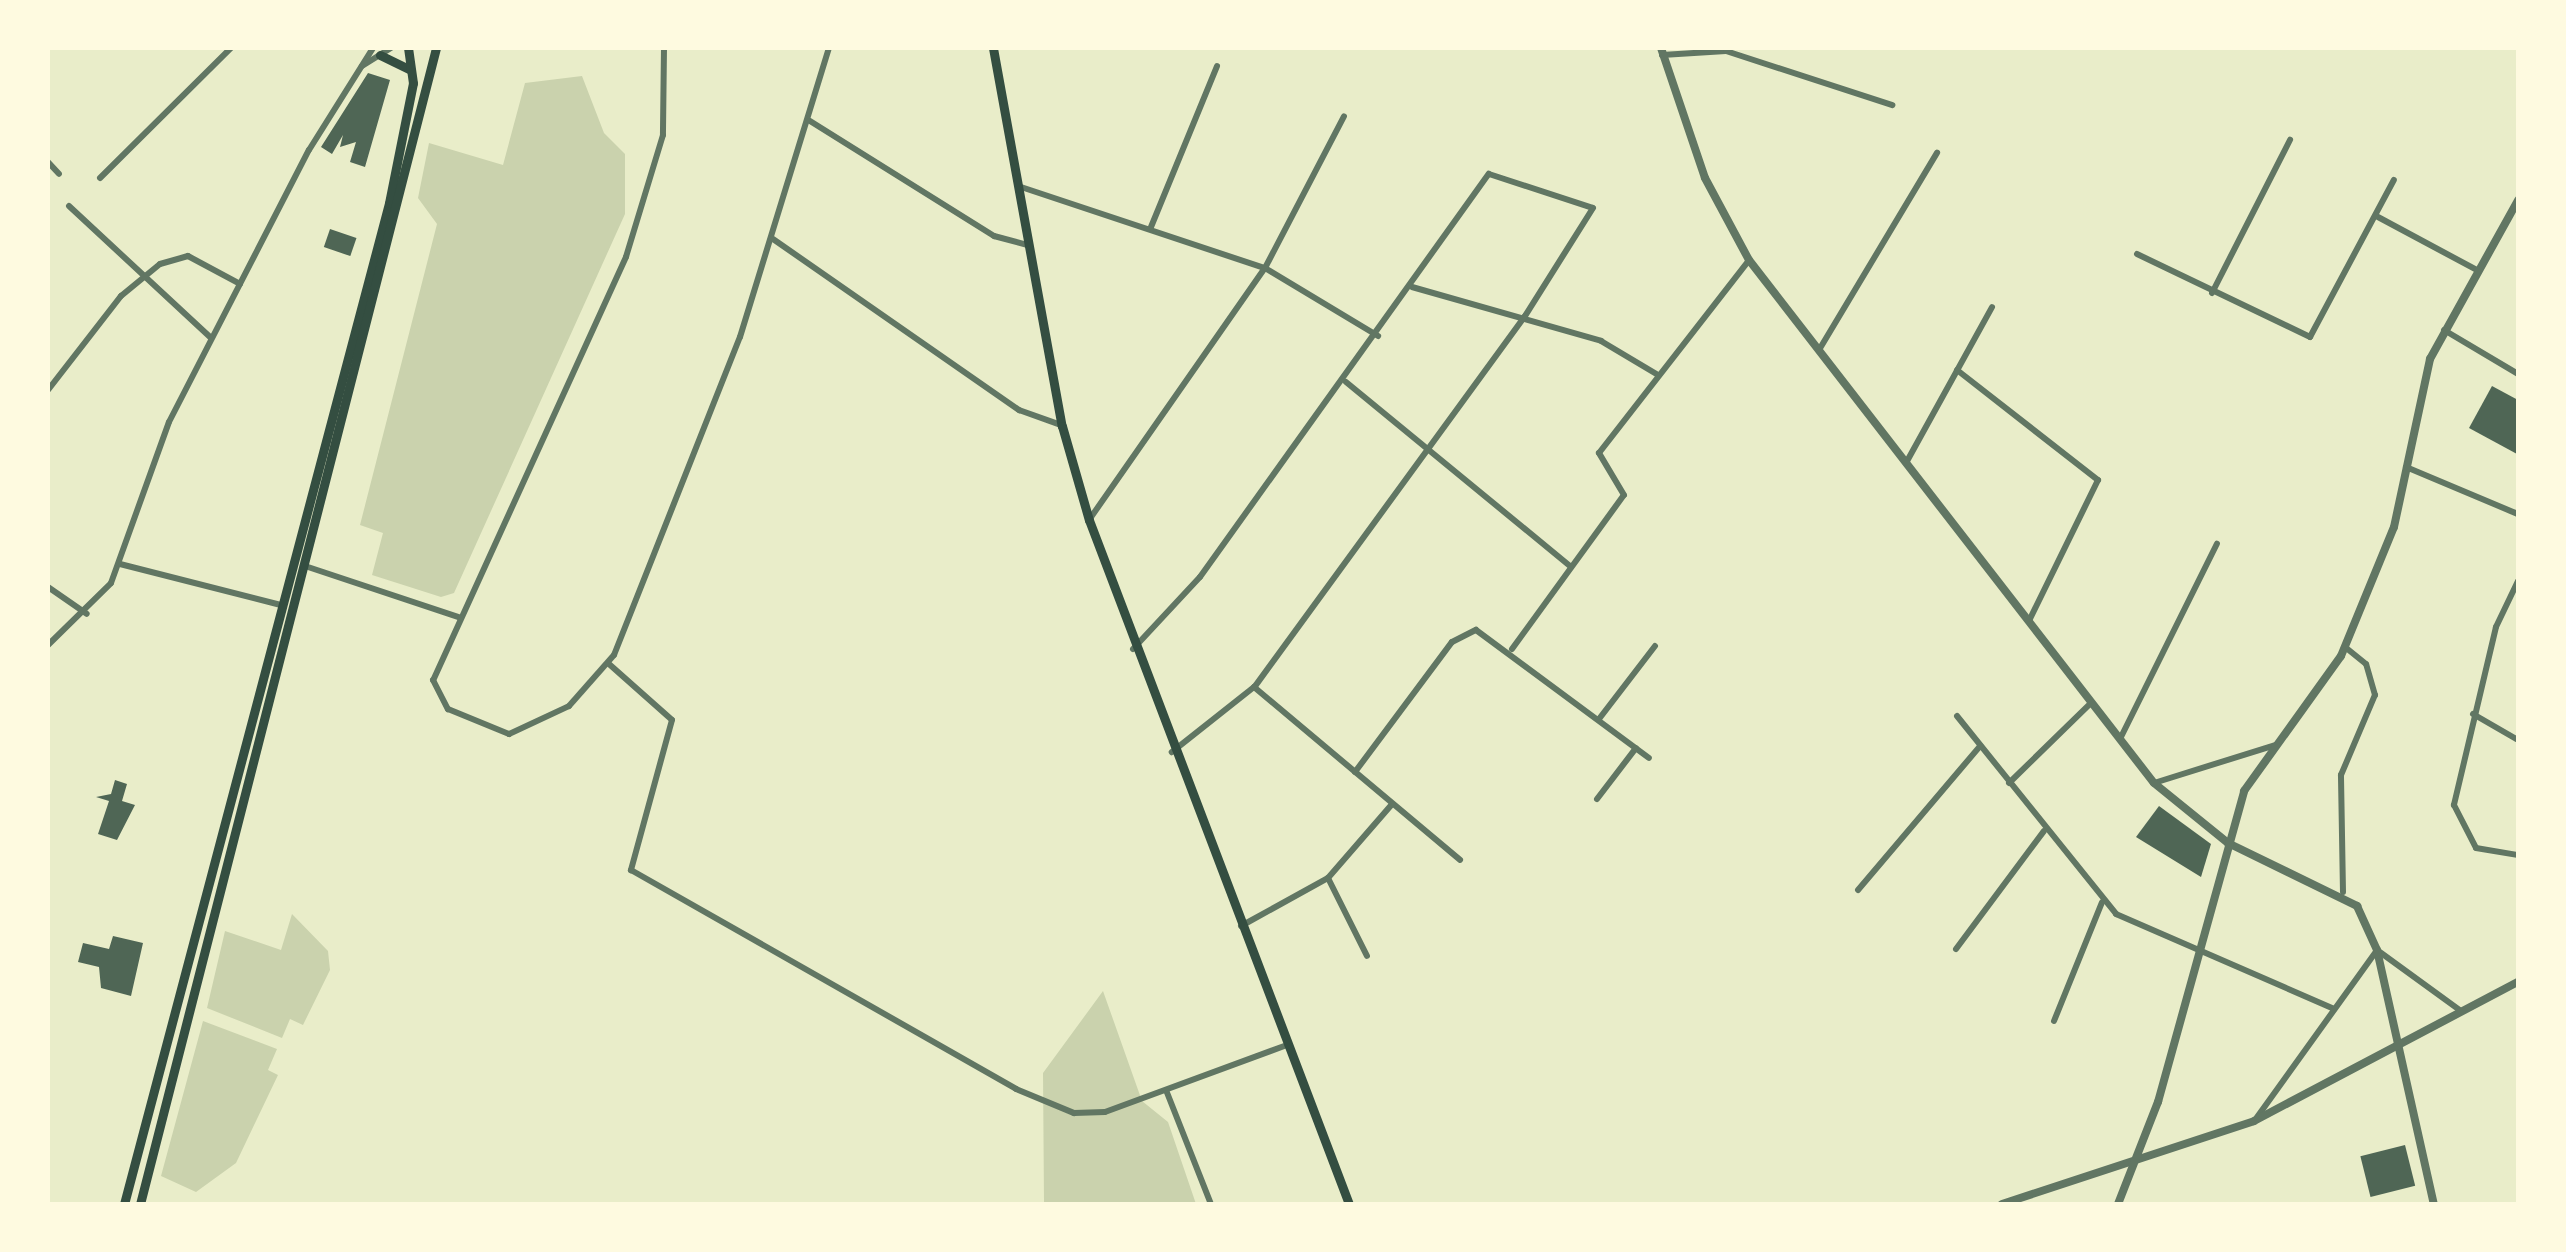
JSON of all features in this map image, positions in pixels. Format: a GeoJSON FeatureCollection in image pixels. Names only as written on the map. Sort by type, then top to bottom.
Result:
{"type":"FeatureCollection","features":[{"type":"Feature","properties":{"kind":"main road"},"geometry":{"type":"LineString","coordinates":[[124,1204],[204,912],[230,780],[385,222],[411,71],[408,48]]}},
{"type":"Feature","properties":{"kind":"main road"},"geometry":{"type":"LineString","coordinates":[[140,1204],[308,567],[436,48]]}},
{"type":"Feature","properties":{"kind":"main road"},"geometry":{"type":"LineString","coordinates":[[993,48],[1062,426],[1089,520],[1132,649],[1284,1046],[1349,1204]]}},
{"type":"Feature","properties":{"kind":"main road"},"geometry":{"type":"LineString","coordinates":[[376,51],[411,71]]}},
{"type":"Feature","properties":{"kind":"main road"},"geometry":{"type":"LineString","coordinates":[[204,912],[217,916]]}},
{"type":"Feature","properties":{"kind":"street"},"geometry":{"type":"LineString","coordinates":[[100,178],[230,48]]}},
{"type":"Feature","properties":{"kind":"street"},"geometry":{"type":"LineString","coordinates":[[48,646],[87,614],[120,564],[169,422],[211,338],[356,70],[376,51],[391,48]]}},
{"type":"Feature","properties":{"kind":"street"},"geometry":{"type":"LineString","coordinates":[[664,48],[669,102],[626,257],[458,617],[433,680],[448,709],[510,734],[569,706],[609,664],[773,239],[829,48]]}},
{"type":"Feature","properties":{"kind":"street"},"geometry":{"type":"LineString","coordinates":[[1892,105],[1726,51],[1662,51],[1704,178],[1749,260],[2154,782],[2228,843],[2343,892]]}},
{"type":"Feature","properties":{"kind":"street"},"geometry":{"type":"LineString","coordinates":[[1152,227],[1217,66]]}},
{"type":"Feature","properties":{"kind":"street"},"geometry":{"type":"LineString","coordinates":[[1089,520],[1265,268],[1344,116]]}},
{"type":"Feature","properties":{"kind":"street"},"geometry":{"type":"LineString","coordinates":[[810,120],[994,236],[1027,246]]}},
{"type":"Feature","properties":{"kind":"street"},"geometry":{"type":"LineString","coordinates":[[2212,293],[2290,140]]}},
{"type":"Feature","properties":{"kind":"street"},"geometry":{"type":"LineString","coordinates":[[1819,352],[1938,153]]}},
{"type":"Feature","properties":{"kind":"street"},"geometry":{"type":"LineString","coordinates":[[48,162],[58,174]]}},
{"type":"Feature","properties":{"kind":"street"},"geometry":{"type":"LineString","coordinates":[[1132,649],[1200,577],[1346,382],[1489,174],[1593,208],[1526,316],[1254,687],[1172,752]]}},
{"type":"Feature","properties":{"kind":"street"},"geometry":{"type":"LineString","coordinates":[[2137,254],[2310,337],[2394,180]]}},
{"type":"Feature","properties":{"kind":"street"},"geometry":{"type":"LineString","coordinates":[[1021,187],[1152,227],[1265,268],[1378,336]]}},
{"type":"Feature","properties":{"kind":"street"},"geometry":{"type":"LineString","coordinates":[[2118,1204],[2200,953],[2244,791],[2345,647],[2394,527],[2421,386],[2444,330],[2518,200]]}},
{"type":"Feature","properties":{"kind":"street"},"geometry":{"type":"LineString","coordinates":[[69,206],[140,277],[211,338]]}},
{"type":"Feature","properties":{"kind":"street"},"geometry":{"type":"LineString","coordinates":[[2378,216],[2477,270]]}},
{"type":"Feature","properties":{"kind":"street"},"geometry":{"type":"LineString","coordinates":[[773,239],[1019,410],[1062,426]]}},
{"type":"Feature","properties":{"kind":"street"},"geometry":{"type":"LineString","coordinates":[[48,390],[140,277],[188,256],[240,284]]}},
{"type":"Feature","properties":{"kind":"street"},"geometry":{"type":"LineString","coordinates":[[1512,649],[1624,495],[1600,452],[1749,260]]}},
{"type":"Feature","properties":{"kind":"street"},"geometry":{"type":"LineString","coordinates":[[1411,287],[1526,316],[1601,342],[1658,376]]}},
{"type":"Feature","properties":{"kind":"street"},"geometry":{"type":"LineString","coordinates":[[1906,464],[1992,307]]}},
{"type":"Feature","properties":{"kind":"street"},"geometry":{"type":"LineString","coordinates":[[2444,330],[2518,374]]}},
{"type":"Feature","properties":{"kind":"street"},"geometry":{"type":"LineString","coordinates":[[1958,370],[2098,480],[2028,622]]}},
{"type":"Feature","properties":{"kind":"street"},"geometry":{"type":"LineString","coordinates":[[1346,382],[1570,567]]}},
{"type":"Feature","properties":{"kind":"street"},"geometry":{"type":"LineString","coordinates":[[2406,466],[2518,514]]}},
{"type":"Feature","properties":{"kind":"street"},"geometry":{"type":"LineString","coordinates":[[2120,740],[2217,544]]}},
{"type":"Feature","properties":{"kind":"street"},"geometry":{"type":"LineString","coordinates":[[120,564],[281,605]]}},
{"type":"Feature","properties":{"kind":"street"},"geometry":{"type":"LineString","coordinates":[[308,567],[458,617]]}},
{"type":"Feature","properties":{"kind":"street"},"geometry":{"type":"LineString","coordinates":[[2518,580],[2472,714],[2454,805],[2476,848],[2518,855]]}},
{"type":"Feature","properties":{"kind":"street"},"geometry":{"type":"LineString","coordinates":[[48,587],[87,614]]}},
{"type":"Feature","properties":{"kind":"street"},"geometry":{"type":"LineString","coordinates":[[1354,772],[1463,632],[1491,632],[1649,758]]}},
{"type":"Feature","properties":{"kind":"street"},"geometry":{"type":"LineString","coordinates":[[1600,719],[1655,646]]}},
{"type":"Feature","properties":{"kind":"street"},"geometry":{"type":"LineString","coordinates":[[2345,647],[2366,664],[2374,695],[2341,775],[2343,892],[2377,950],[2434,1204]]}},
{"type":"Feature","properties":{"kind":"street"},"geometry":{"type":"LineString","coordinates":[[609,664],[672,720],[631,870],[1074,1113],[1166,1090],[1284,1046]]}},
{"type":"Feature","properties":{"kind":"street"},"geometry":{"type":"LineString","coordinates":[[1254,687],[1460,860]]}},
{"type":"Feature","properties":{"kind":"street"},"geometry":{"type":"LineString","coordinates":[[2009,783],[2091,703]]}},
{"type":"Feature","properties":{"kind":"street"},"geometry":{"type":"LineString","coordinates":[[2472,714],[2518,740]]}},
{"type":"Feature","properties":{"kind":"street"},"geometry":{"type":"LineString","coordinates":[[1957,716],[2102,902],[2200,953],[2334,1008]]}},
{"type":"Feature","properties":{"kind":"street"},"geometry":{"type":"LineString","coordinates":[[2154,782],[2275,745]]}},
{"type":"Feature","properties":{"kind":"street"},"geometry":{"type":"LineString","coordinates":[[1858,890],[1980,746]]}},
{"type":"Feature","properties":{"kind":"street"},"geometry":{"type":"LineString","coordinates":[[1597,799],[1636,748]]}},
{"type":"Feature","properties":{"kind":"street"},"geometry":{"type":"LineString","coordinates":[[1240,927],[1328,878],[1392,804]]}},
{"type":"Feature","properties":{"kind":"street"},"geometry":{"type":"LineString","coordinates":[[1956,949],[2044,831]]}},
{"type":"Feature","properties":{"kind":"street"},"geometry":{"type":"LineString","coordinates":[[1328,878],[1367,956]]}},
{"type":"Feature","properties":{"kind":"street"},"geometry":{"type":"LineString","coordinates":[[2054,1021],[2102,902]]}},
{"type":"Feature","properties":{"kind":"street"},"geometry":{"type":"LineString","coordinates":[[2254,1121],[2377,950]]}},
{"type":"Feature","properties":{"kind":"street"},"geometry":{"type":"LineString","coordinates":[[2377,950],[2461,1010]]}},
{"type":"Feature","properties":{"kind":"street"},"geometry":{"type":"LineString","coordinates":[[2006,1204],[2132,1166],[2254,1121],[2518,982]]}},
{"type":"Feature","properties":{"kind":"street"},"geometry":{"type":"LineString","coordinates":[[1166,1090],[1211,1204]]}},
{"type":"Feature","properties":{"kind":"green space"},"geometry":{"type":"Polygon","coordinates":[[[582,76],[604,133],[625,154],[625,214],[454,593],[441,597],[372,575],[383,533],[360,525],[437,224],[418,198],[429,143],[503,165],[525,83],[582,76]]]}},
{"type":"Feature","properties":{"kind":"green space"},"geometry":{"type":"Polygon","coordinates":[[[292,914],[328,951],[330,970],[303,1025],[290,1019],[282,1038],[207,1008],[225,931],[281,950],[292,914]]]}},
{"type":"Feature","properties":{"kind":"green space"},"geometry":{"type":"Polygon","coordinates":[[[1103,991],[1142,1101],[1168,1122],[1196,1204],[1044,1203],[1043,1073],[1103,991]]]}},
{"type":"Feature","properties":{"kind":"green space"},"geometry":{"type":"Polygon","coordinates":[[[203,1021],[277,1049],[268,1070],[278,1075],[236,1163],[196,1192],[161,1176],[203,1021]]]}},
{"type":"Feature","properties":{"kind":"building"},"geometry":{"type":"Polygon","coordinates":[[[368,73],[390,80],[365,167],[350,162],[356,142],[340,147],[343,135],[332,154],[321,147],[368,73]]]}},
{"type":"Feature","properties":{"kind":"building"},"geometry":{"type":"Polygon","coordinates":[[[330,229],[356,238],[350,256],[324,247],[330,229]]]}},
{"type":"Feature","properties":{"kind":"building"},"geometry":{"type":"Polygon","coordinates":[[[2492,386],[2518,400],[2517,454],[2469,428],[2492,386]]]}},
{"type":"Feature","properties":{"kind":"building"},"geometry":{"type":"Polygon","coordinates":[[[115,780],[127,784],[122,801],[135,805],[117,840],[98,834],[109,801],[96,797],[111,794],[115,780]]]}},
{"type":"Feature","properties":{"kind":"building"},"geometry":{"type":"Polygon","coordinates":[[[2159,806],[2211,844],[2201,877],[2136,837],[2159,806]]]}},
{"type":"Feature","properties":{"kind":"building"},"geometry":{"type":"Polygon","coordinates":[[[113,936],[143,943],[131,996],[101,988],[99,967],[78,962],[83,943],[109,949],[113,936]]]}},
{"type":"Feature","properties":{"kind":"building"},"geometry":{"type":"Polygon","coordinates":[[[2405,1145],[2415,1186],[2371,1197],[2360,1156],[2405,1145]]]}}]}
